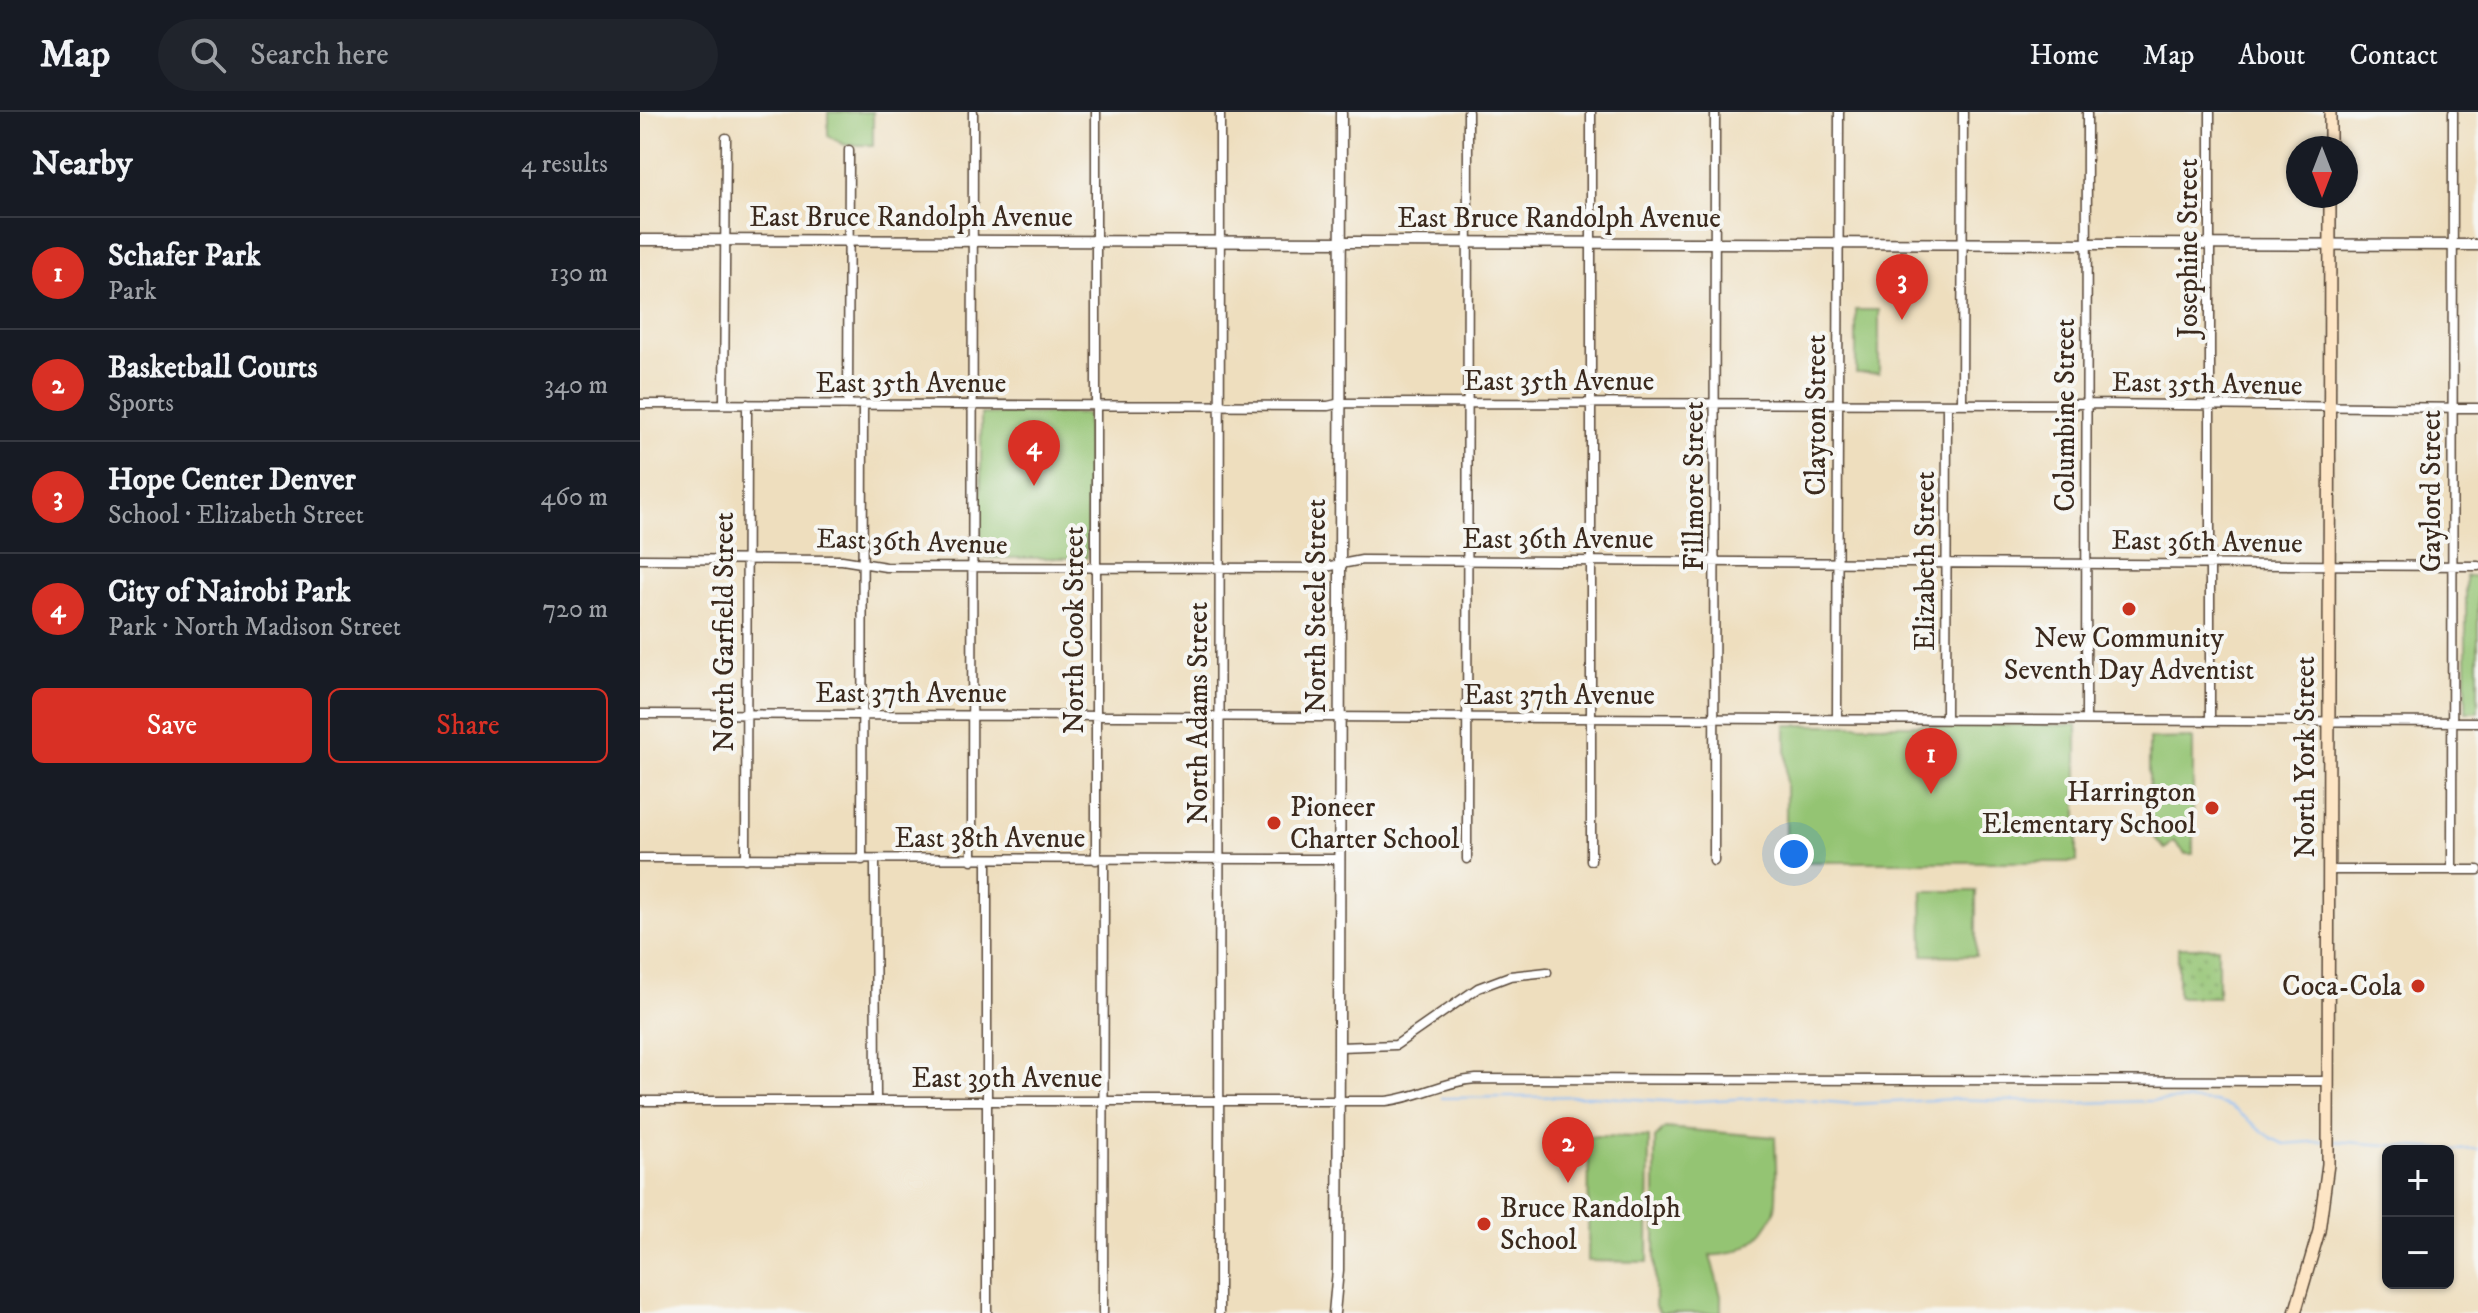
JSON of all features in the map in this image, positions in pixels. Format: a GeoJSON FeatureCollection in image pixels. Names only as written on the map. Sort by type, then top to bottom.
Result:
{"type":"FeatureCollection","features":[{"type":"Feature","properties":{"kind":"main road"},"geometry":{"type":"LineString","coordinates":[[2330,112],[2330,136]]}},
{"type":"Feature","properties":{"kind":"main road","name":"North York Street"},"geometry":{"type":"LineString","coordinates":[[2295,1313],[2319,1231],[2328,1164],[2330,208]]}},
{"type":"Feature","properties":{"kind":"street"},"geometry":{"type":"LineString","coordinates":[[972,860],[973,112]]}},
{"type":"Feature","properties":{"kind":"street","name":"North Cook Street"},"geometry":{"type":"LineString","coordinates":[[1096,112],[1096,716],[1103,1100],[1103,1313]]}},
{"type":"Feature","properties":{"kind":"street","name":"North Adams Street"},"geometry":{"type":"LineString","coordinates":[[1219,1313],[1220,112]]}},
{"type":"Feature","properties":{"kind":"street","name":"North Steele Street"},"geometry":{"type":"LineString","coordinates":[[1334,1313],[1338,1270],[1339,1105],[1341,112]]}},
{"type":"Feature","properties":{"kind":"street"},"geometry":{"type":"LineString","coordinates":[[1467,859],[1468,112]]}},
{"type":"Feature","properties":{"kind":"street"},"geometry":{"type":"LineString","coordinates":[[1591,112],[1591,860]]}},
{"type":"Feature","properties":{"kind":"street","name":"Fillmore Street"},"geometry":{"type":"LineString","coordinates":[[1714,861],[1715,112]]}},
{"type":"Feature","properties":{"kind":"street","name":"Clayton Street"},"geometry":{"type":"LineString","coordinates":[[1837,718],[1839,112]]}},
{"type":"Feature","properties":{"kind":"street"},"geometry":{"type":"LineString","coordinates":[[1962,404],[1963,112]]}},
{"type":"Feature","properties":{"kind":"street","name":"Columbine Street"},"geometry":{"type":"LineString","coordinates":[[2086,719],[2087,112]]}},
{"type":"Feature","properties":{"kind":"street","name":"Josephine Street"},"geometry":{"type":"LineString","coordinates":[[2210,112],[2210,720]]}},
{"type":"Feature","properties":{"kind":"street","name":"Gaylord Street"},"geometry":{"type":"LineString","coordinates":[[2452,870],[2453,112]]}},
{"type":"Feature","properties":{"kind":"street"},"geometry":{"type":"LineString","coordinates":[[724,404],[726,138]]}},
{"type":"Feature","properties":{"kind":"street"},"geometry":{"type":"LineString","coordinates":[[848,404],[849,150]]}},
{"type":"Feature","properties":{"kind":"street","name":"East Bruce Randolph Avenue"},"geometry":{"type":"LineString","coordinates":[[640,240],[2478,245]]}},
{"type":"Feature","properties":{"kind":"street","name":"East 35th Avenue"},"geometry":{"type":"LineString","coordinates":[[640,404],[1328,406],[1341,403],[1717,403],[2478,408]]}},
{"type":"Feature","properties":{"kind":"street","name":"North Garfield Street"},"geometry":{"type":"LineString","coordinates":[[746,859],[747,404]]}},
{"type":"Feature","properties":{"kind":"street"},"geometry":{"type":"LineString","coordinates":[[862,860],[863,404]]}},
{"type":"Feature","properties":{"kind":"street","name":"Elizabeth Street"},"geometry":{"type":"LineString","coordinates":[[1946,718],[1947,404]]}},
{"type":"Feature","properties":{"kind":"street","name":"East 36th Avenue"},"geometry":{"type":"LineString","coordinates":[[640,559],[842,560],[886,567],[973,568],[1320,568],[1362,560],[2478,566]]}},
{"type":"Feature","properties":{"kind":"street","name":"East 37th Avenue"},"geometry":{"type":"LineString","coordinates":[[640,714],[2478,722]]}},
{"type":"Feature","properties":{"kind":"street","name":"East 38th Avenue"},"geometry":{"type":"LineString","coordinates":[[640,858],[1339,859]]}},
{"type":"Feature","properties":{"kind":"street"},"geometry":{"type":"LineString","coordinates":[[875,860],[876,1101]]}},
{"type":"Feature","properties":{"kind":"street"},"geometry":{"type":"LineString","coordinates":[[987,860],[987,1313]]}},
{"type":"Feature","properties":{"kind":"street"},"geometry":{"type":"LineString","coordinates":[[2329,870],[2478,870]]}},
{"type":"Feature","properties":{"kind":"street"},"geometry":{"type":"LineString","coordinates":[[1339,1047],[1396,1045],[1478,988],[1510,976],[1547,972]]}},
{"type":"Feature","properties":{"kind":"street","name":"East 39th Avenue"},"geometry":{"type":"LineString","coordinates":[[640,1101],[1221,1100],[1339,1105],[1403,1099],[1452,1082],[1476,1079],[2329,1081]]}},
{"type":"Feature","properties":{"kind":"green space"},"geometry":{"type":"Polygon","coordinates":[[[828,112],[873,112],[873,145],[845,145],[828,136],[828,112]]]}},
{"type":"Feature","properties":{"kind":"green space"},"geometry":{"type":"Polygon","coordinates":[[[1856,310],[1879,310],[1879,373],[1856,373],[1856,310]]]}},
{"type":"Feature","properties":{"kind":"green space"},"geometry":{"type":"Polygon","coordinates":[[[981,414],[1087,414],[1087,558],[981,558],[981,414]]]}},
{"type":"Feature","properties":{"kind":"green space"},"geometry":{"type":"Polygon","coordinates":[[[2466,576],[2478,576],[2478,712],[2466,712],[2466,576]]]}},
{"type":"Feature","properties":{"kind":"green space"},"geometry":{"type":"Polygon","coordinates":[[[1786,725],[2077,725],[2077,862],[1786,862],[1786,725]]]}},
{"type":"Feature","properties":{"kind":"green space"},"geometry":{"type":"Polygon","coordinates":[[[2193,738],[2193,854],[2186,854],[2174,841],[2165,849],[2152,835],[2160,827],[2149,816],[2149,739],[2193,738]]]}},
{"type":"Feature","properties":{"kind":"green space"},"geometry":{"type":"Polygon","coordinates":[[[1922,891],[1976,891],[1976,956],[1923,955],[1922,891]]]}},
{"type":"Feature","properties":{"kind":"green space"},"geometry":{"type":"Polygon","coordinates":[[[2178,947],[2218,947],[2218,997],[2178,997],[2178,947]]]}},
{"type":"Feature","properties":{"kind":"green space"},"geometry":{"type":"Polygon","coordinates":[[[1665,1128],[1775,1137],[1776,1198],[1769,1223],[1756,1239],[1740,1250],[1710,1255],[1721,1296],[1721,1313],[1660,1313],[1655,1307],[1655,1138],[1665,1128]]]}},
{"type":"Feature","properties":{"kind":"green space"},"geometry":{"type":"Polygon","coordinates":[[[1589,1136],[1649,1137],[1648,1262],[1588,1261],[1589,1136]]]}},
{"type":"Feature","properties":{"kind":"waterway"},"geometry":{"type":"LineString","coordinates":[[1442,1098],[1592,1096],[1678,1102],[1774,1097],[1853,1104],[1954,1099],[2077,1103],[2186,1100],[2215,1102],[2231,1107],[2284,1144],[2323,1141]]}},
{"type":"Feature","properties":{"kind":"waterway"},"geometry":{"type":"LineString","coordinates":[[2333,1141],[2478,1149]]}},
{"type":"Feature","properties":{"kind":"place","name":"Hope Center Denver"},"geometry":{"type":"Point","coordinates":[1902,320]}},
{"type":"Feature","properties":{"kind":"place","name":"City of Nairobi Park"},"geometry":{"type":"Point","coordinates":[1034,486]}},
{"type":"Feature","properties":{"kind":"place","name":"New Community Seventh Day Adventist"},"geometry":{"type":"Point","coordinates":[2129,609]}},
{"type":"Feature","properties":{"kind":"place","name":"Schafer Park"},"geometry":{"type":"Point","coordinates":[1931,794]}},
{"type":"Feature","properties":{"kind":"place","name":"Harrington Elementary School"},"geometry":{"type":"Point","coordinates":[2212,808]}},
{"type":"Feature","properties":{"kind":"place","name":"Pioneer Charter School"},"geometry":{"type":"Point","coordinates":[1274,823]}},
{"type":"Feature","properties":{"kind":"place","name":"Coca-Cola"},"geometry":{"type":"Point","coordinates":[2418,986]}},
{"type":"Feature","properties":{"kind":"place","name":"Basketball Courts"},"geometry":{"type":"Point","coordinates":[1568,1183]}},
{"type":"Feature","properties":{"kind":"place","name":"Bruce Randolph School"},"geometry":{"type":"Point","coordinates":[1484,1224]}}]}
